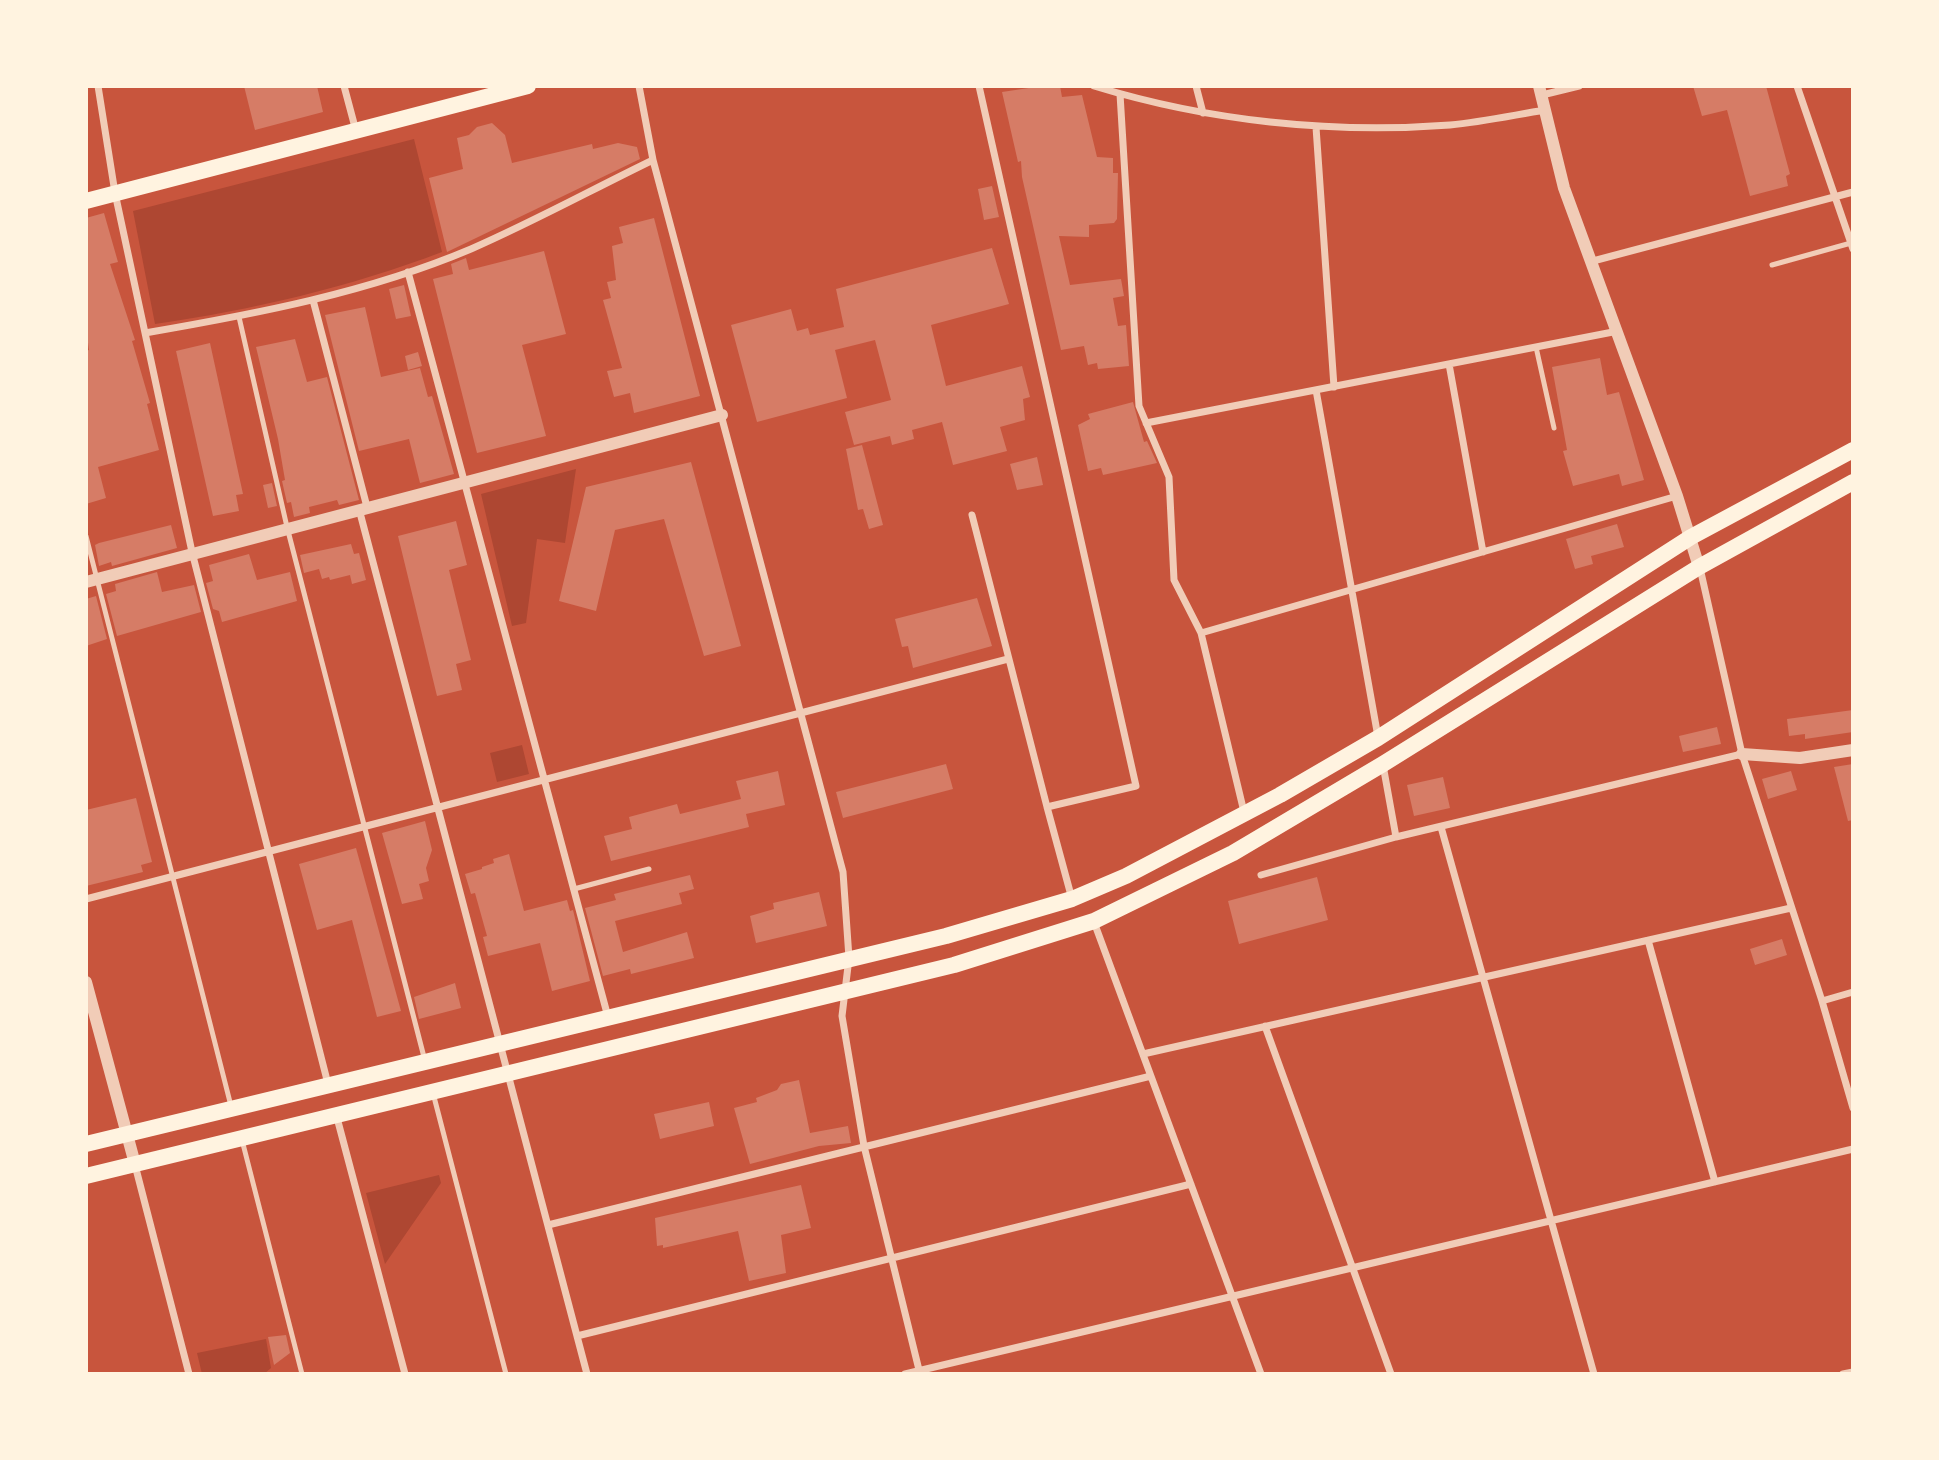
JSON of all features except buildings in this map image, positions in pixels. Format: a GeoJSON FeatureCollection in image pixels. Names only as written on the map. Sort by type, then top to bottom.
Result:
{"type":"FeatureCollection","features":[{"type":"Feature","properties":{"kind":"main road"},"geometry":{"type":"LineString","coordinates":[[86,201],[527,86]]}},
{"type":"Feature","properties":{"kind":"main road"},"geometry":{"type":"LineString","coordinates":[[86,1144],[946,936],[1072,899],[1126,876],[1378,737],[1691,537],[1853,450]]}},
{"type":"Feature","properties":{"kind":"main road"},"geometry":{"type":"LineString","coordinates":[[86,1176],[1004,951],[1094,921],[1136,903],[1233,853],[1383,764],[1699,567],[1853,482]]}},
{"type":"Feature","properties":{"kind":"street"},"geometry":{"type":"LineString","coordinates":[[98,86],[115,193],[192,552],[328,1085]]}},
{"type":"Feature","properties":{"kind":"street"},"geometry":{"type":"LineString","coordinates":[[344,86],[356,131]]}},
{"type":"Feature","properties":{"kind":"street"},"geometry":{"type":"LineString","coordinates":[[639,86],[653,160],[843,872],[849,958],[842,1016],[864,1146],[920,1373]]}},
{"type":"Feature","properties":{"kind":"street"},"geometry":{"type":"LineString","coordinates":[[979,86],[1136,786],[1047,807]]}},
{"type":"Feature","properties":{"kind":"street"},"geometry":{"type":"LineString","coordinates":[[1094,86],[1203,113],[1316,127],[1452,125],[1545,110]]}},
{"type":"Feature","properties":{"kind":"street"},"geometry":{"type":"LineString","coordinates":[[1196,86],[1203,113]]}},
{"type":"Feature","properties":{"kind":"street"},"geometry":{"type":"LineString","coordinates":[[1579,86],[1540,90],[1564,188],[1594,261],[1691,537],[1742,754],[1822,1001],[1853,1108]]}},
{"type":"Feature","properties":{"kind":"street"},"geometry":{"type":"LineString","coordinates":[[1797,86],[1852,246]]}},
{"type":"Feature","properties":{"kind":"street"},"geometry":{"type":"LineString","coordinates":[[1120,94],[1139,406],[1169,477],[1174,580],[1201,633],[1244,813]]}},
{"type":"Feature","properties":{"kind":"street"},"geometry":{"type":"LineString","coordinates":[[1316,127],[1334,387]]}},
{"type":"Feature","properties":{"kind":"street"},"geometry":{"type":"LineString","coordinates":[[145,333],[239,317],[313,300],[408,272],[471,249],[653,160]]}},
{"type":"Feature","properties":{"kind":"street"},"geometry":{"type":"LineString","coordinates":[[1594,261],[1853,192]]}},
{"type":"Feature","properties":{"kind":"street"},"geometry":{"type":"LineString","coordinates":[[408,272],[608,1017]]}},
{"type":"Feature","properties":{"kind":"street"},"geometry":{"type":"LineString","coordinates":[[313,300],[437,808],[587,1374]]}},
{"type":"Feature","properties":{"kind":"street"},"geometry":{"type":"LineString","coordinates":[[1146,423],[1618,331]]}},
{"type":"Feature","properties":{"kind":"street"},"geometry":{"type":"LineString","coordinates":[[1449,364],[1483,552]]}},
{"type":"Feature","properties":{"kind":"street"},"geometry":{"type":"LineString","coordinates":[[1316,390],[1378,737]]}},
{"type":"Feature","properties":{"kind":"street"},"geometry":{"type":"LineString","coordinates":[[91,580],[722,415]]}},
{"type":"Feature","properties":{"kind":"street"},"geometry":{"type":"LineString","coordinates":[[1201,633],[1677,496]]}},
{"type":"Feature","properties":{"kind":"street"},"geometry":{"type":"LineString","coordinates":[[972,515],[1072,899]]}},
{"type":"Feature","properties":{"kind":"street"},"geometry":{"type":"LineString","coordinates":[[86,899],[1008,659]]}},
{"type":"Feature","properties":{"kind":"street"},"geometry":{"type":"LineString","coordinates":[[1261,875],[1396,837],[1742,754],[1800,758],[1853,750]]}},
{"type":"Feature","properties":{"kind":"street"},"geometry":{"type":"LineString","coordinates":[[1383,764],[1396,837]]}},
{"type":"Feature","properties":{"kind":"street"},"geometry":{"type":"LineString","coordinates":[[1441,827],[1549,1221],[1594,1374]]}},
{"type":"Feature","properties":{"kind":"street"},"geometry":{"type":"LineString","coordinates":[[1143,1054],[1791,908]]}},
{"type":"Feature","properties":{"kind":"street"},"geometry":{"type":"LineString","coordinates":[[1094,921],[1261,1374]]}},
{"type":"Feature","properties":{"kind":"street"},"geometry":{"type":"LineString","coordinates":[[1648,940],[1715,1182]]}},
{"type":"Feature","properties":{"kind":"street"},"geometry":{"type":"LineString","coordinates":[[86,982],[189,1374]]}},
{"type":"Feature","properties":{"kind":"street"},"geometry":{"type":"LineString","coordinates":[[1822,1001],[1853,992]]}},
{"type":"Feature","properties":{"kind":"street"},"geometry":{"type":"LineString","coordinates":[[1265,1026],[1391,1374]]}},
{"type":"Feature","properties":{"kind":"street"},"geometry":{"type":"LineString","coordinates":[[548,1225],[1150,1076]]}},
{"type":"Feature","properties":{"kind":"street"},"geometry":{"type":"LineString","coordinates":[[336,1115],[405,1374]]}},
{"type":"Feature","properties":{"kind":"street"},"geometry":{"type":"LineString","coordinates":[[905,1374],[920,1373],[1853,1149]]}},
{"type":"Feature","properties":{"kind":"street"},"geometry":{"type":"LineString","coordinates":[[577,1336],[1191,1184]]}},
{"type":"Feature","properties":{"kind":"street"},"geometry":{"type":"LineString","coordinates":[[1843,1374],[1853,1372]]}},
{"type":"Feature","properties":{"kind":"lane"},"geometry":{"type":"LineString","coordinates":[[1772,265],[1852,246]]}},
{"type":"Feature","properties":{"kind":"lane"},"geometry":{"type":"LineString","coordinates":[[239,317],[287,527],[425,1062]]}},
{"type":"Feature","properties":{"kind":"lane"},"geometry":{"type":"LineString","coordinates":[[1536,347],[1553,428]]}},
{"type":"Feature","properties":{"kind":"lane"},"geometry":{"type":"LineString","coordinates":[[86,536],[91,580],[174,876],[231,1107]]}},
{"type":"Feature","properties":{"kind":"lane"},"geometry":{"type":"LineString","coordinates":[[574,889],[649,869]]}},
{"type":"Feature","properties":{"kind":"lane"},"geometry":{"type":"LineString","coordinates":[[432,1091],[506,1374]]}},
{"type":"Feature","properties":{"kind":"lane"},"geometry":{"type":"LineString","coordinates":[[241,1137],[302,1374]]}},
{"type":"Feature","properties":{"kind":"shaded area"},"geometry":{"type":"Polygon","coordinates":[[[414,139],[442,252],[372,276],[300,296],[155,324],[133,211],[414,139]]]}},
{"type":"Feature","properties":{"kind":"shaded area"},"geometry":{"type":"Polygon","coordinates":[[[576,469],[565,543],[537,539],[526,623],[512,626],[481,494],[576,469]]]}},
{"type":"Feature","properties":{"kind":"shaded area"},"geometry":{"type":"Polygon","coordinates":[[[522,745],[529,774],[497,782],[490,753],[522,745]]]}},
{"type":"Feature","properties":{"kind":"shaded area"},"geometry":{"type":"Polygon","coordinates":[[[439,1175],[441,1183],[385,1264],[366,1193],[439,1175]]]}},
{"type":"Feature","properties":{"kind":"shaded area"},"geometry":{"type":"Polygon","coordinates":[[[266,1339],[271,1368],[264,1374],[202,1374],[197,1353],[266,1339]]]}}]}
